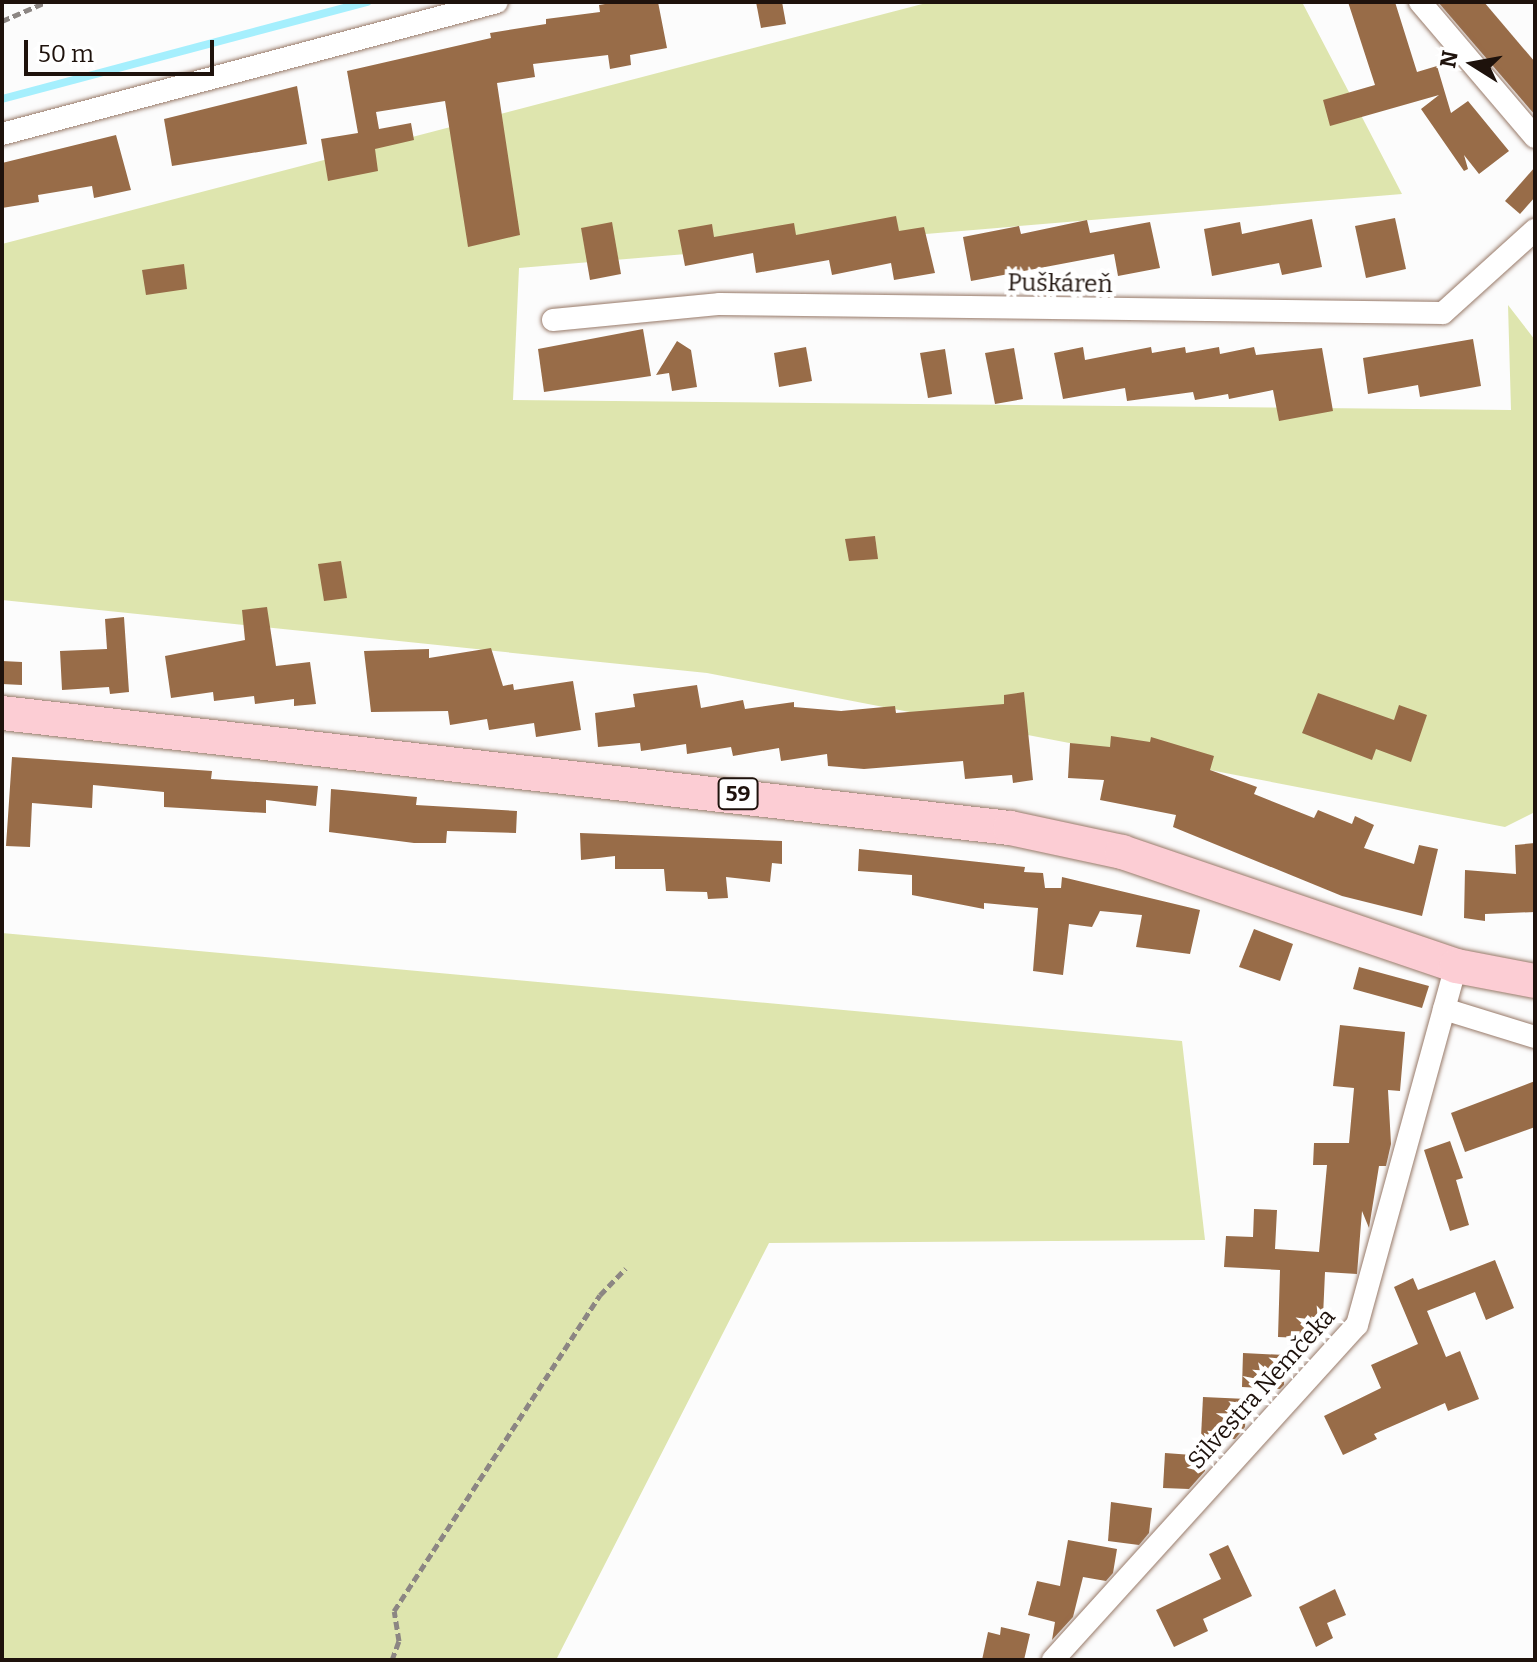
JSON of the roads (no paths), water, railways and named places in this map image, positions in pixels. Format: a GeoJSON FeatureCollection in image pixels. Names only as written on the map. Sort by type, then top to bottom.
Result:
{"type":"FeatureCollection","features":[{"type":"Feature","properties":{"kind":"main road","name":"59"},"geometry":{"type":"LineString","coordinates":[[2,713],[1010,828],[1197,874],[1456,966],[1535,981]]}},
{"type":"Feature","properties":{"kind":"street"},"geometry":{"type":"LineString","coordinates":[[2,134],[497,2]]}},
{"type":"Feature","properties":{"kind":"street"},"geometry":{"type":"LineString","coordinates":[[1420,2],[1535,137]]}},
{"type":"Feature","properties":{"kind":"street","name":"Puškáreň"},"geometry":{"type":"LineString","coordinates":[[553,320],[720,304],[1443,313],[1535,230]]}},
{"type":"Feature","properties":{"kind":"street","name":"Silvestra Nemčeka"},"geometry":{"type":"LineString","coordinates":[[1053,1660],[1357,1325],[1456,966]]}},
{"type":"Feature","properties":{"kind":"street"},"geometry":{"type":"LineString","coordinates":[[1444,1009],[1535,1037]]}},
{"type":"Feature","properties":{"kind":"waterway"},"geometry":{"type":"LineString","coordinates":[[2,99],[367,2]]}}]}
